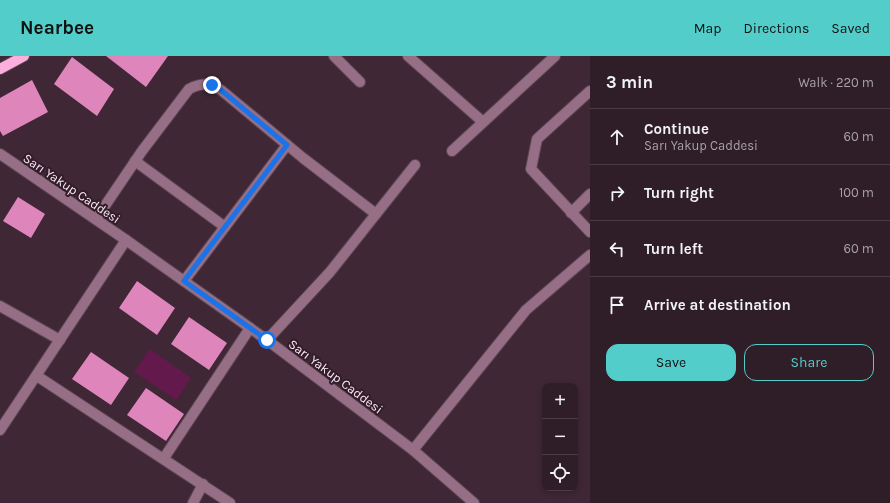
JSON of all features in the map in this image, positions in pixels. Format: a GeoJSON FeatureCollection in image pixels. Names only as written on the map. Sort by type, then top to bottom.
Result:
{"type":"FeatureCollection","features":[{"type":"Feature","properties":{"kind":"main road"},"geometry":{"type":"LineString","coordinates":[[0,69],[24,56]]}},
{"type":"Feature","properties":{"kind":"street"},"geometry":{"type":"LineString","coordinates":[[334,56],[360,82]]}},
{"type":"Feature","properties":{"kind":"street"},"geometry":{"type":"LineString","coordinates":[[408,56],[484,122]]}},
{"type":"Feature","properties":{"kind":"street"},"geometry":{"type":"LineString","coordinates":[[452,151],[555,56]]}},
{"type":"Feature","properties":{"kind":"street"},"geometry":{"type":"LineString","coordinates":[[96,219],[135,161],[189,89],[199,84],[212,85],[221,90],[287,145],[376,214]]}},
{"type":"Feature","properties":{"kind":"street"},"geometry":{"type":"LineString","coordinates":[[590,91],[537,139],[531,169],[590,232]]}},
{"type":"Feature","properties":{"kind":"street"},"geometry":{"type":"LineString","coordinates":[[184,281],[287,145]]}},
{"type":"Feature","properties":{"kind":"street","name":"Sarı Yakup Caddesi"},"geometry":{"type":"LineString","coordinates":[[1,156],[96,219],[267,340],[413,450],[474,503]]}},
{"type":"Feature","properties":{"kind":"street"},"geometry":{"type":"LineString","coordinates":[[135,161],[225,227]]}},
{"type":"Feature","properties":{"kind":"street"},"geometry":{"type":"LineString","coordinates":[[267,340],[330,272],[415,164]]}},
{"type":"Feature","properties":{"kind":"street"},"geometry":{"type":"LineString","coordinates":[[571,213],[590,194]]}},
{"type":"Feature","properties":{"kind":"street"},"geometry":{"type":"LineString","coordinates":[[0,430],[126,240]]}},
{"type":"Feature","properties":{"kind":"street"},"geometry":{"type":"LineString","coordinates":[[413,450],[526,310],[590,255]]}},
{"type":"Feature","properties":{"kind":"street"},"geometry":{"type":"LineString","coordinates":[[0,306],[60,340]]}},
{"type":"Feature","properties":{"kind":"street"},"geometry":{"type":"LineString","coordinates":[[164,458],[250,328]]}},
{"type":"Feature","properties":{"kind":"street"},"geometry":{"type":"LineString","coordinates":[[37,376],[164,458],[230,503]]}},
{"type":"Feature","properties":{"kind":"street"},"geometry":{"type":"LineString","coordinates":[[193,503],[203,484]]}},
{"type":"Feature","properties":{"kind":"street"},"geometry":{"type":"LineString","coordinates":[[458,503],[464,494]]}},
{"type":"Feature","properties":{"kind":"shaded area"},"geometry":{"type":"Polygon","coordinates":[[[150,349],[191,378],[176,400],[134,372],[150,349]]]}},
{"type":"Feature","properties":{"kind":"building"},"geometry":{"type":"Polygon","coordinates":[[[106,56],[168,56],[146,87],[106,56]]]}},
{"type":"Feature","properties":{"kind":"building"},"geometry":{"type":"Polygon","coordinates":[[[72,57],[114,89],[97,116],[54,84],[72,57]]]}},
{"type":"Feature","properties":{"kind":"building"},"geometry":{"type":"Polygon","coordinates":[[[32,80],[48,112],[3,136],[0,131],[0,98],[32,80]]]}},
{"type":"Feature","properties":{"kind":"building"},"geometry":{"type":"Polygon","coordinates":[[[18,197],[45,214],[31,238],[3,221],[18,197]]]}},
{"type":"Feature","properties":{"kind":"building"},"geometry":{"type":"Polygon","coordinates":[[[137,281],[175,308],[157,335],[119,308],[137,281]]]}},
{"type":"Feature","properties":{"kind":"building"},"geometry":{"type":"Polygon","coordinates":[[[189,317],[227,343],[209,370],[171,344],[189,317]]]}},
{"type":"Feature","properties":{"kind":"building"},"geometry":{"type":"Polygon","coordinates":[[[91,352],[129,378],[111,405],[72,379],[91,352]]]}},
{"type":"Feature","properties":{"kind":"building"},"geometry":{"type":"Polygon","coordinates":[[[146,388],[184,414],[166,441],[127,415],[146,388]]]}},
{"type":"Feature","properties":{"kind":"route"},"geometry":{"type":"LineString","coordinates":[[212,85],[221,90],[287,145],[184,281],[267,340]]}}]}
